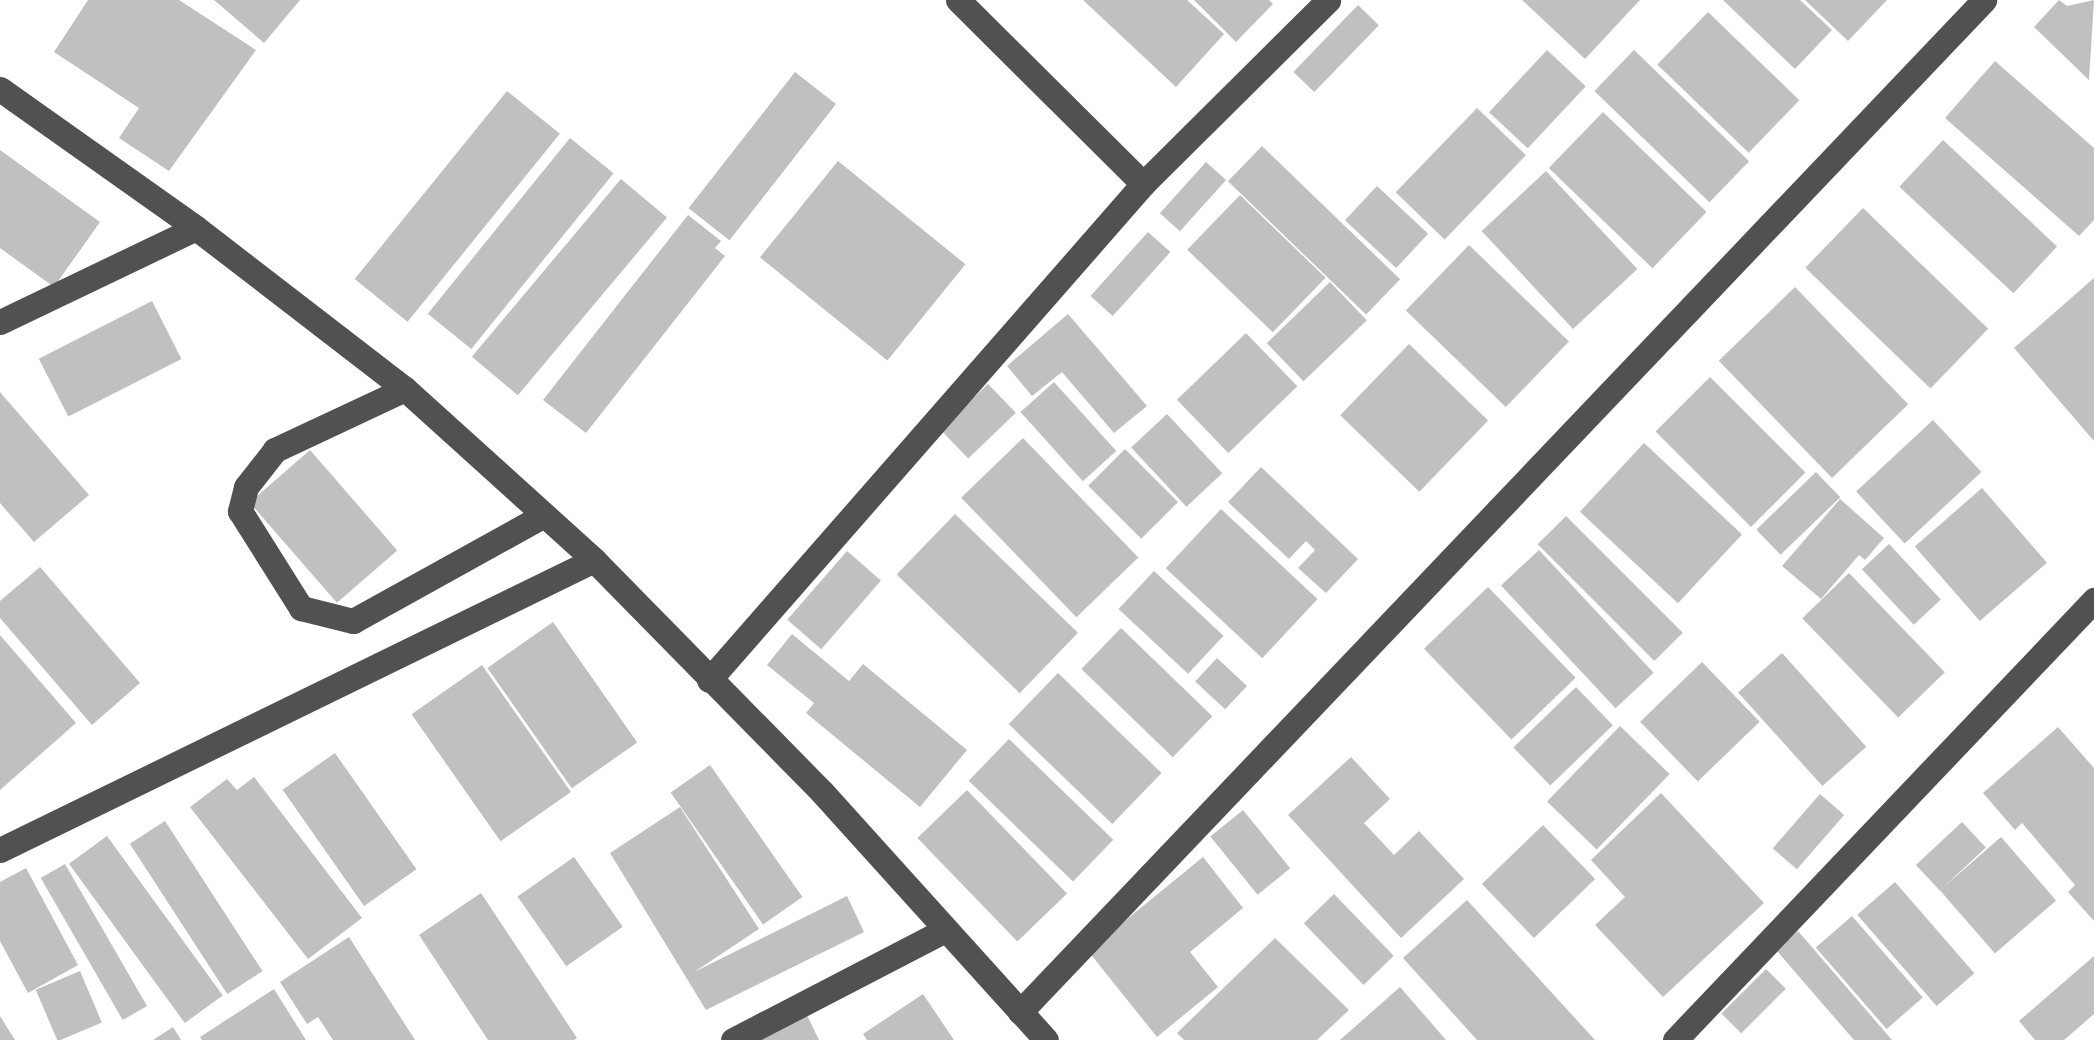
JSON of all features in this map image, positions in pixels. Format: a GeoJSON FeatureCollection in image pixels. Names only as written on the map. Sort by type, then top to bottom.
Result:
{"type":"FeatureCollection","features":[{"type":"Feature","properties":{"kind":"street"},"geometry":{"type":"LineString","coordinates":[[958,0],[1143,184]]}},
{"type":"Feature","properties":{"kind":"street"},"geometry":{"type":"LineString","coordinates":[[709,680],[1143,184],[1328,0]]}},
{"type":"Feature","properties":{"kind":"street"},"geometry":{"type":"LineString","coordinates":[[1020,1012],[1984,0]]}},
{"type":"Feature","properties":{"kind":"street"},"geometry":{"type":"LineString","coordinates":[[0,88],[196,228],[405,390],[544,514],[822,792],[943,932],[1046,1040]]}},
{"type":"Feature","properties":{"kind":"street"},"geometry":{"type":"LineString","coordinates":[[0,322],[196,228]]}},
{"type":"Feature","properties":{"kind":"street"},"geometry":{"type":"LineString","coordinates":[[405,390],[275,450],[246,487],[240,511],[301,608],[352,622],[544,514]]}},
{"type":"Feature","properties":{"kind":"street"},"geometry":{"type":"LineString","coordinates":[[0,850],[594,560]]}},
{"type":"Feature","properties":{"kind":"street"},"geometry":{"type":"LineString","coordinates":[[1675,1040],[2094,600]]}},
{"type":"Feature","properties":{"kind":"street"},"geometry":{"type":"LineString","coordinates":[[733,1040],[943,932]]}},
{"type":"Feature","properties":{"kind":"building"},"geometry":{"type":"Polygon","coordinates":[[[88,0],[179,0],[256,50],[169,171],[119,138],[139,108],[54,52],[88,0]]]}},
{"type":"Feature","properties":{"kind":"building"},"geometry":{"type":"Polygon","coordinates":[[[214,0],[300,0],[264,43],[214,0]]]}},
{"type":"Feature","properties":{"kind":"building"},"geometry":{"type":"Polygon","coordinates":[[[1083,0],[1187,0],[1224,34],[1176,87],[1083,0]]]}},
{"type":"Feature","properties":{"kind":"building"},"geometry":{"type":"Polygon","coordinates":[[[1194,0],[1269,0],[1273,4],[1236,42],[1194,0]]]}},
{"type":"Feature","properties":{"kind":"building"},"geometry":{"type":"Polygon","coordinates":[[[1522,0],[1640,0],[1585,59],[1522,0]]]}},
{"type":"Feature","properties":{"kind":"building"},"geometry":{"type":"Polygon","coordinates":[[[1723,0],[1800,0],[1832,30],[1795,69],[1723,0]]]}},
{"type":"Feature","properties":{"kind":"building"},"geometry":{"type":"Polygon","coordinates":[[[1805,0],[1887,0],[1848,41],[1805,0]]]}},
{"type":"Feature","properties":{"kind":"building"},"geometry":{"type":"Polygon","coordinates":[[[2059,0],[2067,6],[2094,0],[2089,80],[2034,27],[2059,0]]]}},
{"type":"Feature","properties":{"kind":"building"},"geometry":{"type":"Polygon","coordinates":[[[1358,5],[1379,25],[1314,92],[1293,72],[1358,5]]]}},
{"type":"Feature","properties":{"kind":"building"},"geometry":{"type":"Polygon","coordinates":[[[1708,12],[1799,100],[1749,153],[1657,65],[1708,12]]]}},
{"type":"Feature","properties":{"kind":"building"},"geometry":{"type":"Polygon","coordinates":[[[1547,50],[1586,86],[1528,148],[1489,112],[1547,50]]]}},
{"type":"Feature","properties":{"kind":"building"},"geometry":{"type":"Polygon","coordinates":[[[1634,50],[1749,161],[1709,202],[1594,91],[1634,50]]]}},
{"type":"Feature","properties":{"kind":"building"},"geometry":{"type":"Polygon","coordinates":[[[1995,61],[2094,148],[2094,220],[2079,236],[1945,118],[1995,61]]]}},
{"type":"Feature","properties":{"kind":"building"},"geometry":{"type":"Polygon","coordinates":[[[795,72],[836,104],[729,240],[688,208],[795,72]]]}},
{"type":"Feature","properties":{"kind":"building"},"geometry":{"type":"Polygon","coordinates":[[[507,91],[560,134],[408,322],[355,279],[507,91]]]}},
{"type":"Feature","properties":{"kind":"building"},"geometry":{"type":"Polygon","coordinates":[[[1477,108],[1526,155],[1445,239],[1396,192],[1477,108]]]}},
{"type":"Feature","properties":{"kind":"building"},"geometry":{"type":"Polygon","coordinates":[[[1603,112],[1707,212],[1652,268],[1549,168],[1603,112]]]}},
{"type":"Feature","properties":{"kind":"building"},"geometry":{"type":"Polygon","coordinates":[[[570,138],[614,173],[471,349],[428,314],[570,138]]]}},
{"type":"Feature","properties":{"kind":"building"},"geometry":{"type":"Polygon","coordinates":[[[1943,140],[2057,246],[2013,293],[1899,187],[1943,140]]]}},
{"type":"Feature","properties":{"kind":"building"},"geometry":{"type":"Polygon","coordinates":[[[1262,146],[1400,279],[1366,315],[1228,181],[1262,146]]]}},
{"type":"Feature","properties":{"kind":"building"},"geometry":{"type":"Polygon","coordinates":[[[0,150],[100,222],[54,287],[0,248],[0,150]]]}},
{"type":"Feature","properties":{"kind":"building"},"geometry":{"type":"Polygon","coordinates":[[[838,161],[965,264],[887,361],[760,257],[838,161]]]}},
{"type":"Feature","properties":{"kind":"building"},"geometry":{"type":"Polygon","coordinates":[[[1206,162],[1226,180],[1180,231],[1160,213],[1206,162]]]}},
{"type":"Feature","properties":{"kind":"building"},"geometry":{"type":"Polygon","coordinates":[[[1546,171],[1637,269],[1573,329],[1482,231],[1546,171]]]}},
{"type":"Feature","properties":{"kind":"building"},"geometry":{"type":"Polygon","coordinates":[[[621,179],[667,218],[518,395],[472,357],[621,179]]]}},
{"type":"Feature","properties":{"kind":"building"},"geometry":{"type":"Polygon","coordinates":[[[1377,186],[1428,234],[1396,268],[1345,220],[1377,186]]]}},
{"type":"Feature","properties":{"kind":"building"},"geometry":{"type":"Polygon","coordinates":[[[1240,195],[1326,278],[1273,332],[1187,250],[1240,195]]]}},
{"type":"Feature","properties":{"kind":"building"},"geometry":{"type":"Polygon","coordinates":[[[1863,208],[1988,329],[1931,389],[1805,268],[1863,208]]]}},
{"type":"Feature","properties":{"kind":"building"},"geometry":{"type":"Polygon","coordinates":[[[688,215],[721,241],[715,248],[725,256],[586,433],[543,400],[688,215]]]}},
{"type":"Feature","properties":{"kind":"building"},"geometry":{"type":"Polygon","coordinates":[[[1148,232],[1170,252],[1113,316],[1090,296],[1148,232]]]}},
{"type":"Feature","properties":{"kind":"building"},"geometry":{"type":"Polygon","coordinates":[[[1469,245],[1569,342],[1506,407],[1406,310],[1469,245]]]}},
{"type":"Feature","properties":{"kind":"building"},"geometry":{"type":"Polygon","coordinates":[[[2094,278],[2094,441],[2014,348],[2094,278]]]}},
{"type":"Feature","properties":{"kind":"building"},"geometry":{"type":"Polygon","coordinates":[[[1330,282],[1367,320],[1304,381],[1267,343],[1330,282]]]}},
{"type":"Feature","properties":{"kind":"building"},"geometry":{"type":"Polygon","coordinates":[[[1795,287],[1908,404],[1832,478],[1719,361],[1795,287]]]}},
{"type":"Feature","properties":{"kind":"building"},"geometry":{"type":"Polygon","coordinates":[[[152,301],[182,359],[68,417],[39,359],[152,301]]]}},
{"type":"Feature","properties":{"kind":"building"},"geometry":{"type":"Polygon","coordinates":[[[1068,314],[1147,406],[1114,433],[1062,372],[1032,396],[1007,366],[1068,314]]]}},
{"type":"Feature","properties":{"kind":"building"},"geometry":{"type":"Polygon","coordinates":[[[1246,333],[1297,386],[1228,453],[1177,400],[1246,333]]]}},
{"type":"Feature","properties":{"kind":"building"},"geometry":{"type":"Polygon","coordinates":[[[1409,344],[1488,420],[1419,492],[1340,415],[1409,344]]]}},
{"type":"Feature","properties":{"kind":"building"},"geometry":{"type":"Polygon","coordinates":[[[1710,377],[1805,472],[1751,527],[1656,431],[1710,377]]]}},
{"type":"Feature","properties":{"kind":"building"},"geometry":{"type":"Polygon","coordinates":[[[1054,382],[1116,451],[1083,481],[1021,412],[1054,382]]]}},
{"type":"Feature","properties":{"kind":"building"},"geometry":{"type":"Polygon","coordinates":[[[988,384],[1016,413],[968,459],[941,430],[988,384]]]}},
{"type":"Feature","properties":{"kind":"building"},"geometry":{"type":"Polygon","coordinates":[[[0,392],[89,495],[34,542],[0,503],[0,392]]]}},
{"type":"Feature","properties":{"kind":"building"},"geometry":{"type":"Polygon","coordinates":[[[1167,414],[1222,473],[1186,507],[1131,447],[1167,414]]]}},
{"type":"Feature","properties":{"kind":"building"},"geometry":{"type":"Polygon","coordinates":[[[1933,420],[1981,472],[1905,544],[1856,492],[1933,420]]]}},
{"type":"Feature","properties":{"kind":"building"},"geometry":{"type":"Polygon","coordinates":[[[1023,438],[1138,557],[1076,617],[961,498],[1023,438]]]}},
{"type":"Feature","properties":{"kind":"building"},"geometry":{"type":"Polygon","coordinates":[[[1644,443],[1742,534],[1678,603],[1580,512],[1644,443]]]}},
{"type":"Feature","properties":{"kind":"building"},"geometry":{"type":"Polygon","coordinates":[[[1125,449],[1178,502],[1141,539],[1088,486],[1125,449]]]}},
{"type":"Feature","properties":{"kind":"building"},"geometry":{"type":"Polygon","coordinates":[[[310,450],[397,550],[337,603],[250,502],[310,450]]]}},
{"type":"Feature","properties":{"kind":"building"},"geometry":{"type":"Polygon","coordinates":[[[1261,467],[1358,559],[1326,593],[1298,568],[1315,550],[1306,541],[1289,559],[1228,502],[1261,467]]]}},
{"type":"Feature","properties":{"kind":"building"},"geometry":{"type":"Polygon","coordinates":[[[1816,472],[1840,497],[1781,555],[1756,530],[1816,472]]]}},
{"type":"Feature","properties":{"kind":"building"},"geometry":{"type":"Polygon","coordinates":[[[1982,488],[2047,563],[1980,621],[1915,546],[1982,488]]]}},
{"type":"Feature","properties":{"kind":"building"},"geometry":{"type":"Polygon","coordinates":[[[1840,499],[1884,538],[1865,560],[1859,555],[1821,599],[1782,566],[1840,499]]]}},
{"type":"Feature","properties":{"kind":"building"},"geometry":{"type":"Polygon","coordinates":[[[1221,509],[1318,599],[1262,658],[1166,568],[1221,509]]]}},
{"type":"Feature","properties":{"kind":"building"},"geometry":{"type":"Polygon","coordinates":[[[955,514],[1078,633],[1020,693],[897,574],[955,514]]]}},
{"type":"Feature","properties":{"kind":"building"},"geometry":{"type":"Polygon","coordinates":[[[1566,516],[1683,633],[1654,661],[1538,544],[1566,516]]]}},
{"type":"Feature","properties":{"kind":"building"},"geometry":{"type":"Polygon","coordinates":[[[1889,544],[1941,600],[1914,625],[1862,569],[1889,544]]]}},
{"type":"Feature","properties":{"kind":"building"},"geometry":{"type":"Polygon","coordinates":[[[1539,550],[1654,673],[1616,708],[1501,585],[1539,550]]]}},
{"type":"Feature","properties":{"kind":"building"},"geometry":{"type":"Polygon","coordinates":[[[847,551],[881,581],[821,649],[787,620],[847,551]]]}},
{"type":"Feature","properties":{"kind":"building"},"geometry":{"type":"Polygon","coordinates":[[[40,567],[140,683],[92,725],[0,618],[0,601],[40,567]]]}},
{"type":"Feature","properties":{"kind":"building"},"geometry":{"type":"Polygon","coordinates":[[[1154,571],[1223,636],[1188,674],[1119,609],[1154,571]]]}},
{"type":"Feature","properties":{"kind":"building"},"geometry":{"type":"Polygon","coordinates":[[[1849,573],[1945,672],[1898,717],[1802,618],[1849,573]]]}},
{"type":"Feature","properties":{"kind":"building"},"geometry":{"type":"Polygon","coordinates":[[[1488,587],[1576,678],[1512,739],[1424,649],[1488,587]]]}},
{"type":"Feature","properties":{"kind":"building"},"geometry":{"type":"Polygon","coordinates":[[[553,622],[637,742],[572,788],[487,668],[553,622]]]}},
{"type":"Feature","properties":{"kind":"building"},"geometry":{"type":"Polygon","coordinates":[[[1121,628],[1212,716],[1173,757],[1081,669],[1121,628]]]}},
{"type":"Feature","properties":{"kind":"building"},"geometry":{"type":"Polygon","coordinates":[[[792,634],[849,681],[863,664],[967,750],[920,807],[806,713],[814,703],[767,665],[792,634]]]}},
{"type":"Feature","properties":{"kind":"building"},"geometry":{"type":"Polygon","coordinates":[[[0,635],[76,723],[0,790],[0,635]]]}},
{"type":"Feature","properties":{"kind":"building"},"geometry":{"type":"Polygon","coordinates":[[[1782,653],[1866,747],[1822,786],[1738,692],[1782,653]]]}},
{"type":"Feature","properties":{"kind":"building"},"geometry":{"type":"Polygon","coordinates":[[[1217,658],[1247,686],[1225,709],[1195,681],[1217,658]]]}},
{"type":"Feature","properties":{"kind":"building"},"geometry":{"type":"Polygon","coordinates":[[[1702,662],[1760,722],[1698,781],[1640,722],[1702,662]]]}},
{"type":"Feature","properties":{"kind":"building"},"geometry":{"type":"Polygon","coordinates":[[[482,665],[571,792],[500,841],[412,714],[482,665]]]}},
{"type":"Feature","properties":{"kind":"building"},"geometry":{"type":"Polygon","coordinates":[[[1058,673],[1162,773],[1112,824],[1009,724],[1058,673]]]}},
{"type":"Feature","properties":{"kind":"building"},"geometry":{"type":"Polygon","coordinates":[[[1576,687],[1613,725],[1550,786],[1513,747],[1576,687]]]}},
{"type":"Feature","properties":{"kind":"building"},"geometry":{"type":"Polygon","coordinates":[[[1620,726],[1670,774],[1597,849],[1547,802],[1620,726]]]}},
{"type":"Feature","properties":{"kind":"building"},"geometry":{"type":"Polygon","coordinates":[[[2058,727],[2094,768],[2094,921],[2068,892],[2075,885],[2022,823],[2015,830],[1983,793],[2058,727]]]}},
{"type":"Feature","properties":{"kind":"building"},"geometry":{"type":"Polygon","coordinates":[[[1009,739],[1113,840],[1073,881],[969,781],[1009,739]]]}},
{"type":"Feature","properties":{"kind":"building"},"geometry":{"type":"Polygon","coordinates":[[[335,753],[416,869],[364,906],[283,790],[335,753]]]}},
{"type":"Feature","properties":{"kind":"building"},"geometry":{"type":"Polygon","coordinates":[[[1351,757],[1390,799],[1364,823],[1394,855],[1419,831],[1464,879],[1401,938],[1288,815],[1351,757]]]}},
{"type":"Feature","properties":{"kind":"building"},"geometry":{"type":"Polygon","coordinates":[[[710,765],[802,897],[763,924],[671,793],[710,765]]]}},
{"type":"Feature","properties":{"kind":"building"},"geometry":{"type":"Polygon","coordinates":[[[254,777],[362,918],[308,959],[190,807],[227,779],[237,790],[254,777]]]}},
{"type":"Feature","properties":{"kind":"building"},"geometry":{"type":"Polygon","coordinates":[[[967,790],[1067,894],[1017,942],[917,838],[967,790]]]}},
{"type":"Feature","properties":{"kind":"building"},"geometry":{"type":"Polygon","coordinates":[[[1661,793],[1764,903],[1663,997],[1595,925],[1625,897],[1591,860],[1661,793]]]}},
{"type":"Feature","properties":{"kind":"building"},"geometry":{"type":"Polygon","coordinates":[[[1820,794],[1844,815],[1797,869],[1773,848],[1820,794]]]}},
{"type":"Feature","properties":{"kind":"building"},"geometry":{"type":"Polygon","coordinates":[[[680,807],[759,929],[694,972],[847,896],[864,932],[706,1010],[610,853],[680,807]]]}},
{"type":"Feature","properties":{"kind":"building"},"geometry":{"type":"Polygon","coordinates":[[[1243,810],[1290,868],[1258,895],[1210,836],[1243,810]]]}},
{"type":"Feature","properties":{"kind":"building"},"geometry":{"type":"Polygon","coordinates":[[[165,821],[262,971],[227,994],[130,844],[165,821]]]}},
{"type":"Feature","properties":{"kind":"building"},"geometry":{"type":"Polygon","coordinates":[[[1962,822],[1986,848],[1940,891],[1916,865],[1962,822]]]}},
{"type":"Feature","properties":{"kind":"building"},"geometry":{"type":"Polygon","coordinates":[[[1543,825],[1595,879],[1534,938],[1482,884],[1543,825]]]}},
{"type":"Feature","properties":{"kind":"building"},"geometry":{"type":"Polygon","coordinates":[[[107,836],[223,995],[185,1023],[69,864],[107,836]]]}},
{"type":"Feature","properties":{"kind":"building"},"geometry":{"type":"Polygon","coordinates":[[[2001,837],[2056,900],[1995,954],[1940,890],[2001,837]]]}},
{"type":"Feature","properties":{"kind":"building"},"geometry":{"type":"Polygon","coordinates":[[[574,857],[623,927],[566,966],[517,897],[574,857]]]}},
{"type":"Feature","properties":{"kind":"building"},"geometry":{"type":"Polygon","coordinates":[[[1203,857],[1243,908],[1190,952],[1218,987],[1157,1037],[1088,951],[1203,857]]]}},
{"type":"Feature","properties":{"kind":"building"},"geometry":{"type":"Polygon","coordinates":[[[65,864],[147,1006],[123,1020],[41,878],[65,864]]]}},
{"type":"Feature","properties":{"kind":"building"},"geometry":{"type":"Polygon","coordinates":[[[26,868],[78,965],[28,993],[0,941],[0,882],[26,868]]]}},
{"type":"Feature","properties":{"kind":"building"},"geometry":{"type":"Polygon","coordinates":[[[1895,882],[1974,973],[1937,1006],[1857,915],[1895,882]]]}},
{"type":"Feature","properties":{"kind":"building"},"geometry":{"type":"Polygon","coordinates":[[[481,893],[577,1038],[574,1040],[488,1040],[419,935],[481,893]]]}},
{"type":"Feature","properties":{"kind":"building"},"geometry":{"type":"Polygon","coordinates":[[[1334,894],[1394,956],[1364,985],[1304,923],[1334,894]]]}},
{"type":"Feature","properties":{"kind":"building"},"geometry":{"type":"Polygon","coordinates":[[[1467,900],[1595,1040],[1477,1040],[1403,958],[1467,900]]]}},
{"type":"Feature","properties":{"kind":"building"},"geometry":{"type":"Polygon","coordinates":[[[1852,916],[1923,998],[1887,1029],[1816,947],[1852,916]]]}},
{"type":"Feature","properties":{"kind":"building"},"geometry":{"type":"Polygon","coordinates":[[[1798,931],[1892,1040],[1854,1040],[1776,950],[1798,931]]]}},
{"type":"Feature","properties":{"kind":"building"},"geometry":{"type":"Polygon","coordinates":[[[349,937],[415,1040],[333,1040],[318,1017],[307,1024],[280,982],[349,937]]]}},
{"type":"Feature","properties":{"kind":"building"},"geometry":{"type":"Polygon","coordinates":[[[1275,938],[1349,1010],[1317,1040],[1184,1040],[1177,1033],[1275,938]]]}},
{"type":"Feature","properties":{"kind":"building"},"geometry":{"type":"Polygon","coordinates":[[[2094,956],[2094,1014],[2064,1040],[2035,1040],[2019,1021],[2094,956]]]}},
{"type":"Feature","properties":{"kind":"building"},"geometry":{"type":"Polygon","coordinates":[[[1766,969],[1786,989],[1741,1033],[1721,1014],[1766,969]]]}},
{"type":"Feature","properties":{"kind":"building"},"geometry":{"type":"Polygon","coordinates":[[[80,971],[102,1023],[57,1040],[36,990],[80,971]]]}},
{"type":"Feature","properties":{"kind":"building"},"geometry":{"type":"Polygon","coordinates":[[[1400,987],[1446,1040],[1340,1040],[1400,987]]]}},
{"type":"Feature","properties":{"kind":"building"},"geometry":{"type":"Polygon","coordinates":[[[274,989],[306,1040],[202,1040],[200,1037],[274,989]]]}},
{"type":"Feature","properties":{"kind":"building"},"geometry":{"type":"Polygon","coordinates":[[[923,994],[954,1040],[867,1040],[863,1034],[923,994]]]}},
{"type":"Feature","properties":{"kind":"building"},"geometry":{"type":"Polygon","coordinates":[[[807,1015],[819,1040],[756,1040],[807,1015]]]}},
{"type":"Feature","properties":{"kind":"building"},"geometry":{"type":"Polygon","coordinates":[[[0,1016],[15,1040],[0,1040],[0,1016]]]}},
{"type":"Feature","properties":{"kind":"building"},"geometry":{"type":"Polygon","coordinates":[[[173,1027],[181,1040],[153,1040],[173,1027]]]}}]}
